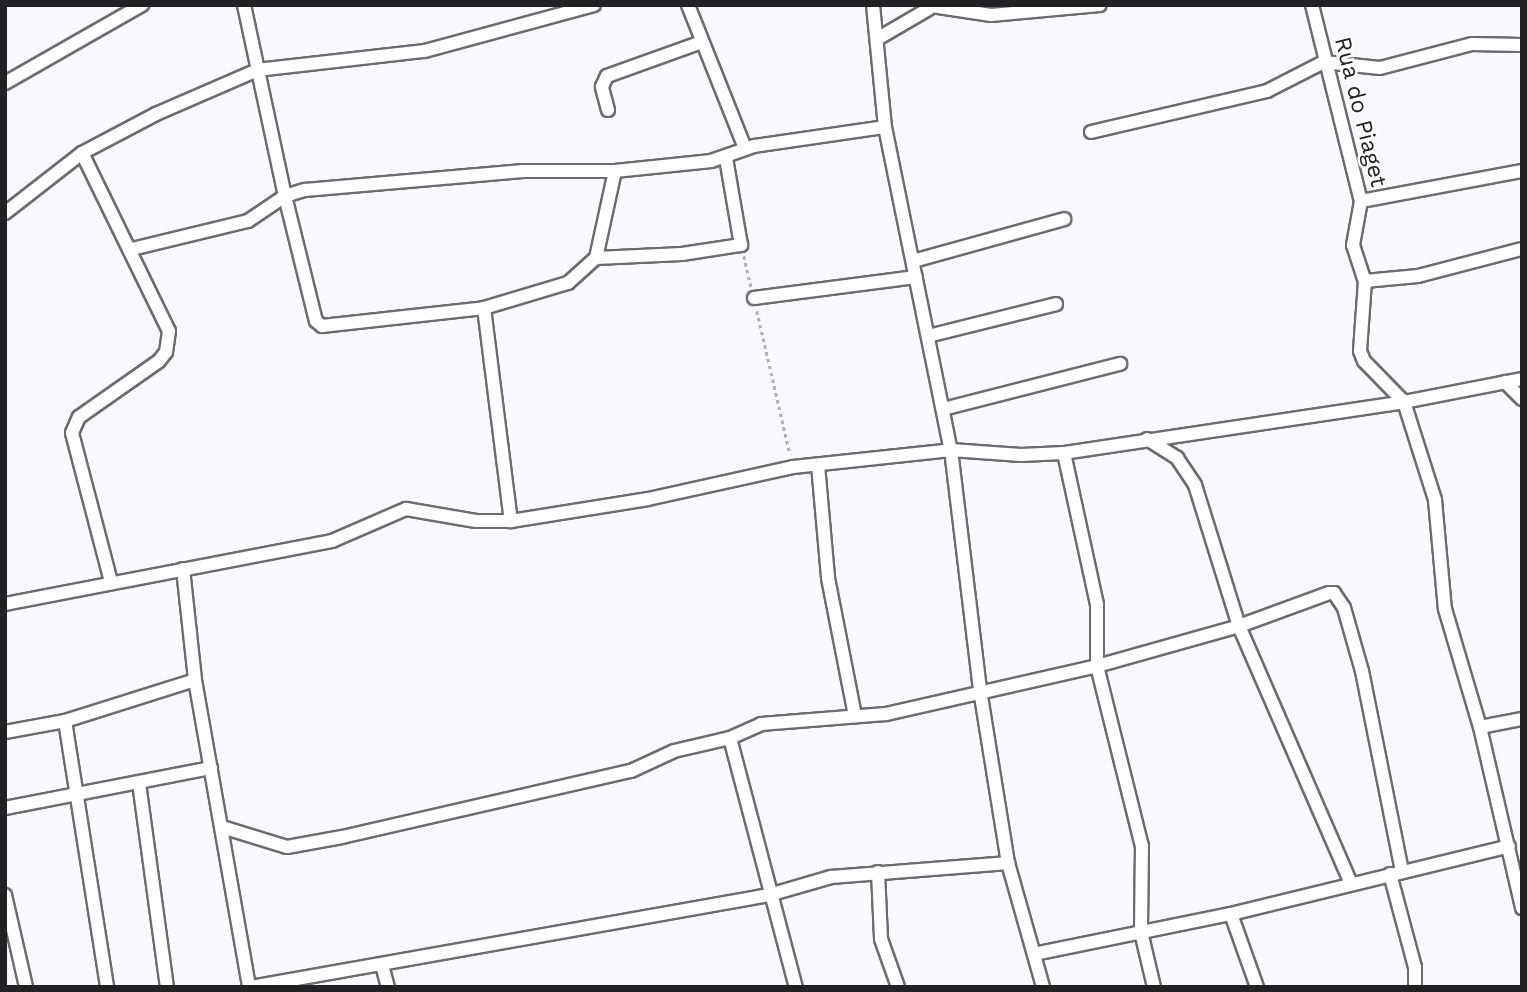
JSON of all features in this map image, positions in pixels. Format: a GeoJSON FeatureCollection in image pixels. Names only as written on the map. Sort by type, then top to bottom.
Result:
{"type":"FeatureCollection","features":[{"type":"Feature","properties":{"kind":"street"},"geometry":{"type":"LineString","coordinates":[[5,83],[142,5]]}},
{"type":"Feature","properties":{"kind":"street"},"geometry":{"type":"LineString","coordinates":[[244,5],[285,196],[316,321],[321,326],[484,308],[568,283],[596,258],[615,171]]}},
{"type":"Feature","properties":{"kind":"street"},"geometry":{"type":"LineString","coordinates":[[5,213],[82,153],[156,114],[257,70],[425,51],[594,5]]}},
{"type":"Feature","properties":{"kind":"street"},"geometry":{"type":"LineString","coordinates":[[688,5],[745,148]]}},
{"type":"Feature","properties":{"kind":"street"},"geometry":{"type":"LineString","coordinates":[[873,5],[885,127],[951,450],[979,690],[1008,863],[1043,987]]}},
{"type":"Feature","properties":{"kind":"street"},"geometry":{"type":"LineString","coordinates":[[877,39],[928,7],[991,15],[1100,5]]}},
{"type":"Feature","properties":{"kind":"street","name":"Rua do Piaget"},"geometry":{"type":"LineString","coordinates":[[1312,5],[1324,62],[1361,201],[1353,245],[1365,281],[1360,351],[1364,361],[1404,402],[1435,500],[1445,609],[1480,727],[1509,846],[1518,869],[1522,908]]}},
{"type":"Feature","properties":{"kind":"street"},"geometry":{"type":"LineString","coordinates":[[608,110],[602,87],[612,73],[702,42]]}},
{"type":"Feature","properties":{"kind":"street"},"geometry":{"type":"LineString","coordinates":[[1091,132],[1267,91],[1324,62],[1380,68],[1472,44],[1522,45]]}},
{"type":"Feature","properties":{"kind":"street"},"geometry":{"type":"LineString","coordinates":[[132,249],[248,221],[285,196],[305,190],[523,171],[615,171],[726,158],[745,148],[885,127]]}},
{"type":"Feature","properties":{"kind":"street"},"geometry":{"type":"LineString","coordinates":[[82,153],[132,249],[169,331],[166,352],[79,417],[72,433],[111,582]]}},
{"type":"Feature","properties":{"kind":"street"},"geometry":{"type":"LineString","coordinates":[[596,258],[682,254],[741,245],[726,158]]}},
{"type":"Feature","properties":{"kind":"street"},"geometry":{"type":"LineString","coordinates":[[1361,201],[1521,174]]}},
{"type":"Feature","properties":{"kind":"street"},"geometry":{"type":"LineString","coordinates":[[913,261],[1064,219]]}},
{"type":"Feature","properties":{"kind":"street"},"geometry":{"type":"LineString","coordinates":[[1365,281],[1418,276],[1522,249]]}},
{"type":"Feature","properties":{"kind":"street"},"geometry":{"type":"LineString","coordinates":[[754,298],[916,277]]}},
{"type":"Feature","properties":{"kind":"street"},"geometry":{"type":"LineString","coordinates":[[928,335],[1056,304]]}},
{"type":"Feature","properties":{"kind":"street"},"geometry":{"type":"LineString","coordinates":[[484,308],[511,521]]}},
{"type":"Feature","properties":{"kind":"street"},"geometry":{"type":"LineString","coordinates":[[943,410],[1120,364]]}},
{"type":"Feature","properties":{"kind":"street"},"geometry":{"type":"LineString","coordinates":[[5,604],[332,541],[407,509],[476,521],[511,521],[648,499],[793,467],[951,450],[1021,456],[1064,453],[1404,402],[1522,379]]}},
{"type":"Feature","properties":{"kind":"street"},"geometry":{"type":"LineString","coordinates":[[1504,382],[1522,399]]}},
{"type":"Feature","properties":{"kind":"street"},"geometry":{"type":"LineString","coordinates":[[1147,439],[1177,458],[1195,485],[1239,626],[1351,884]]}},
{"type":"Feature","properties":{"kind":"street"},"geometry":{"type":"LineString","coordinates":[[1064,453],[1097,604],[1097,666],[1142,846],[1141,932],[1154,987]]}},
{"type":"Feature","properties":{"kind":"street"},"geometry":{"type":"LineString","coordinates":[[818,465],[828,578],[855,716]]}},
{"type":"Feature","properties":{"kind":"street"},"geometry":{"type":"LineString","coordinates":[[183,569],[195,680],[250,987],[275,985],[768,895],[831,877],[1008,863]]}},
{"type":"Feature","properties":{"kind":"street"},"geometry":{"type":"LineString","coordinates":[[222,827],[274,845],[305,845],[631,771],[674,751],[730,738],[761,724],[886,714],[979,690],[1097,666],[1239,626],[1329,593],[1339,599],[1366,689],[1396,873],[1415,967],[1415,987]]}},
{"type":"Feature","properties":{"kind":"street"},"geometry":{"type":"LineString","coordinates":[[5,732],[65,721],[195,680]]}},
{"type":"Feature","properties":{"kind":"street"},"geometry":{"type":"LineString","coordinates":[[1480,727],[1522,719]]}},
{"type":"Feature","properties":{"kind":"street"},"geometry":{"type":"LineString","coordinates":[[65,721],[107,987]]}},
{"type":"Feature","properties":{"kind":"street"},"geometry":{"type":"LineString","coordinates":[[730,738],[768,895],[796,987]]}},
{"type":"Feature","properties":{"kind":"street"},"geometry":{"type":"LineString","coordinates":[[5,808],[211,768]]}},
{"type":"Feature","properties":{"kind":"street"},"geometry":{"type":"LineString","coordinates":[[139,783],[167,987]]}},
{"type":"Feature","properties":{"kind":"street"},"geometry":{"type":"LineString","coordinates":[[1034,954],[1231,914],[1509,846]]}},
{"type":"Feature","properties":{"kind":"street"},"geometry":{"type":"LineString","coordinates":[[878,872],[881,939],[898,987]]}},
{"type":"Feature","properties":{"kind":"street"},"geometry":{"type":"LineString","coordinates":[[5,898],[26,987]]}},
{"type":"Feature","properties":{"kind":"street"},"geometry":{"type":"LineString","coordinates":[[1231,914],[1257,987]]}},
{"type":"Feature","properties":{"kind":"street"},"geometry":{"type":"LineString","coordinates":[[382,965],[388,987]]}},
{"type":"Feature","properties":{"kind":"path"},"geometry":{"type":"LineString","coordinates":[[741,245],[793,467]]}}]}
